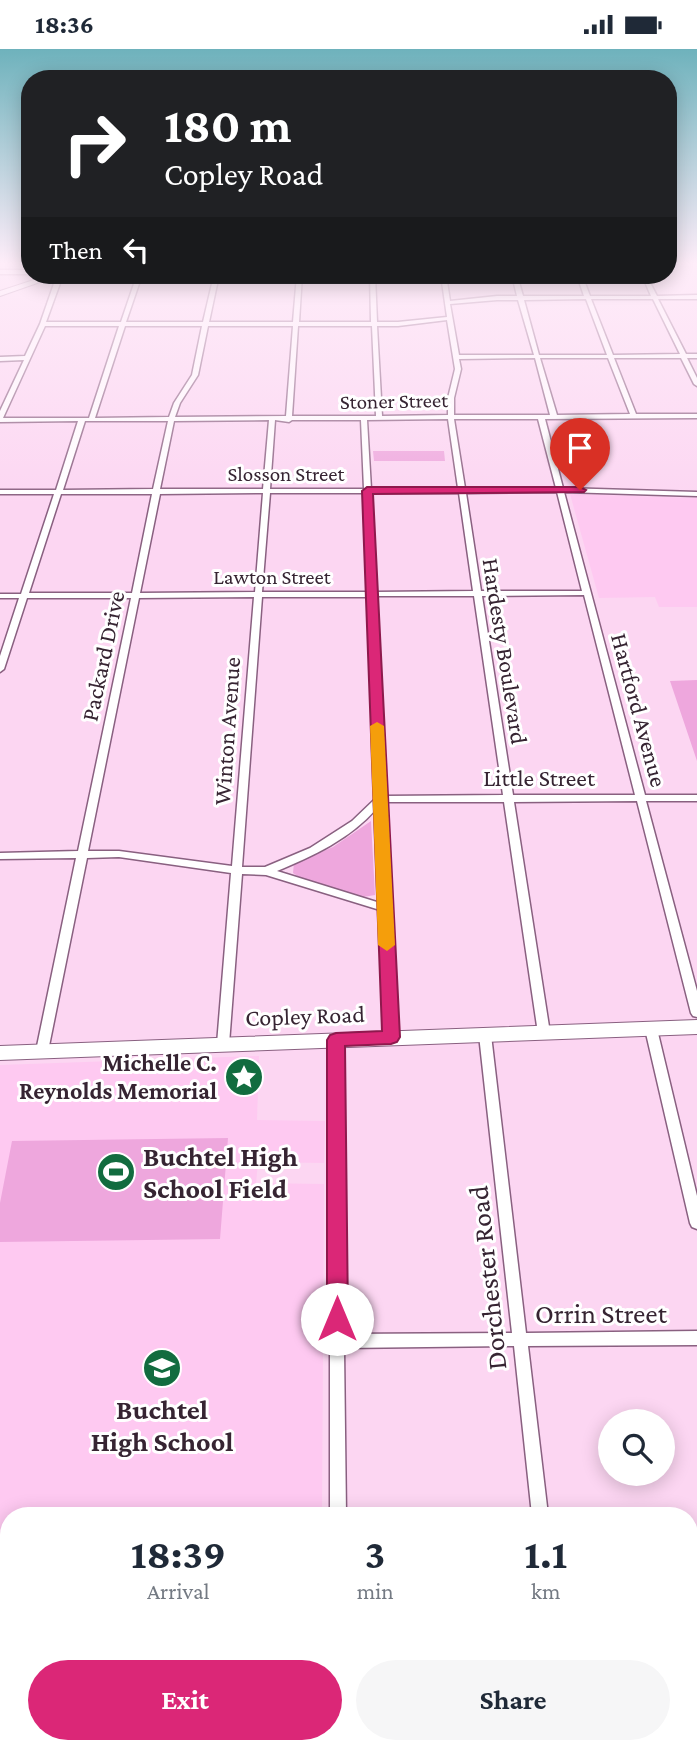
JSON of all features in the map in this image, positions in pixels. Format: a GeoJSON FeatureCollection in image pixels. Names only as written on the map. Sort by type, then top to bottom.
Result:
{"type":"FeatureCollection","features":[{"type":"Feature","properties":{"kind":"main road","name":"Copley Road"},"geometry":{"type":"LineString","coordinates":[[0,1053],[697,1027]]}},
{"type":"Feature","properties":{"kind":"street"},"geometry":{"type":"LineString","coordinates":[[0,419],[10,388],[33,344]]}},
{"type":"Feature","properties":{"kind":"street"},"geometry":{"type":"LineString","coordinates":[[0,669],[59,492],[114,344]]}},
{"type":"Feature","properties":{"kind":"street","name":"Packard Drive"},"geometry":{"type":"LineString","coordinates":[[42,1051],[171,420],[177,403],[195,376],[202,344]]}},
{"type":"Feature","properties":{"kind":"street"},"geometry":{"type":"LineString","coordinates":[[289,420],[294,344]]}},
{"type":"Feature","properties":{"kind":"street"},"geometry":{"type":"LineString","coordinates":[[375,344],[379,419]]}},
{"type":"Feature","properties":{"kind":"street","name":"Hardesty Boulevard"},"geometry":{"type":"LineString","coordinates":[[454,344],[458,377],[451,398],[451,418],[544,1033]]}},
{"type":"Feature","properties":{"kind":"street"},"geometry":{"type":"LineString","coordinates":[[534,344],[554,417]]}},
{"type":"Feature","properties":{"kind":"street"},"geometry":{"type":"LineString","coordinates":[[606,344],[633,415]]}},
{"type":"Feature","properties":{"kind":"street"},"geometry":{"type":"LineString","coordinates":[[677,344],[697,384]]}},
{"type":"Feature","properties":{"kind":"street"},"geometry":{"type":"LineString","coordinates":[[456,357],[697,356]]}},
{"type":"Feature","properties":{"kind":"street"},"geometry":{"type":"LineString","coordinates":[[0,359],[27,358]]}},
{"type":"Feature","properties":{"kind":"street","name":"Stoner Street"},"geometry":{"type":"LineString","coordinates":[[0,419],[289,420],[697,416]]}},
{"type":"Feature","properties":{"kind":"street","name":"Hartford Avenue"},"geometry":{"type":"LineString","coordinates":[[541,417],[697,1013]]}},
{"type":"Feature","properties":{"kind":"street"},"geometry":{"type":"LineString","coordinates":[[364,419],[391,1037]]}},
{"type":"Feature","properties":{"kind":"street","name":"Winton Avenue"},"geometry":{"type":"LineString","coordinates":[[223,1044],[272,420]]}},
{"type":"Feature","properties":{"kind":"street","name":"Slosson Street"},"geometry":{"type":"LineString","coordinates":[[0,492],[558,490],[697,494]]}},
{"type":"Feature","properties":{"kind":"street","name":"Lawton Street"},"geometry":{"type":"LineString","coordinates":[[0,596],[586,593]]}},
{"type":"Feature","properties":{"kind":"street","name":"Little Street"},"geometry":{"type":"LineString","coordinates":[[380,799],[697,798]]}},
{"type":"Feature","properties":{"kind":"street"},"geometry":{"type":"LineString","coordinates":[[266,871],[307,855],[341,837],[361,822],[380,799]]}},
{"type":"Feature","properties":{"kind":"street"},"geometry":{"type":"LineString","coordinates":[[0,856],[82,853],[120,855],[237,870],[266,871],[385,908]]}},
{"type":"Feature","properties":{"kind":"street"},"geometry":{"type":"LineString","coordinates":[[651,1028],[697,1223]]}},
{"type":"Feature","properties":{"kind":"street","name":"Dorchester Road"},"geometry":{"type":"LineString","coordinates":[[485,1035],[539,1507]]}},
{"type":"Feature","properties":{"kind":"street"},"geometry":{"type":"LineString","coordinates":[[336,1040],[338,1507]]}},
{"type":"Feature","properties":{"kind":"street","name":"Orrin Street"},"geometry":{"type":"LineString","coordinates":[[338,1341],[697,1338]]}},
{"type":"Feature","properties":{"kind":"shaded area"},"geometry":{"type":"Polygon","coordinates":[[[373,451],[444,451],[445,461],[374,461],[373,451]]]}},
{"type":"Feature","properties":{"kind":"shaded area"},"geometry":{"type":"Polygon","coordinates":[[[570,494],[697,498],[697,607],[659,607],[655,597],[599,598],[570,494]]]}},
{"type":"Feature","properties":{"kind":"shaded area"},"geometry":{"type":"Polygon","coordinates":[[[697,680],[697,761],[670,681],[697,680]]]}},
{"type":"Feature","properties":{"kind":"shaded area"},"geometry":{"type":"Polygon","coordinates":[[[371,821],[375,895],[363,897],[300,878],[293,873],[294,863],[333,847],[371,821]]]}},
{"type":"Feature","properties":{"kind":"shaded area","name":"Buchtel High School"},"geometry":{"type":"Polygon","coordinates":[[[259,1056],[257,1120],[325,1121],[324,1163],[258,1162],[256,1183],[324,1184],[322,1507],[0,1507],[0,1065],[259,1056]]]}},
{"type":"Feature","properties":{"kind":"shaded area","name":"Buchtel High School Field"},"geometry":{"type":"Polygon","coordinates":[[[228,1138],[220,1239],[0,1242],[0,1203],[12,1141],[228,1138]]]}},
{"type":"Feature","properties":{"kind":"slow traffic"},"geometry":{"type":"LineString","coordinates":[[377,726],[387,945]]}},
{"type":"Feature","properties":{"kind":"place","name":"Michelle C. Reynolds Memorial"},"geometry":{"type":"Point","coordinates":[244,1077]}},
{"type":"Feature","properties":{"kind":"place","name":"Buchtel High School Field"},"geometry":{"type":"Point","coordinates":[116,1172]}},
{"type":"Feature","properties":{"kind":"place","name":"Buchtel High School"},"geometry":{"type":"Point","coordinates":[162,1368]}},
{"type":"Feature","properties":{"kind":"route"},"geometry":{"type":"LineString","coordinates":[[337,1319],[336,1040],[391,1037],[367,491],[580,490]]}}]}
